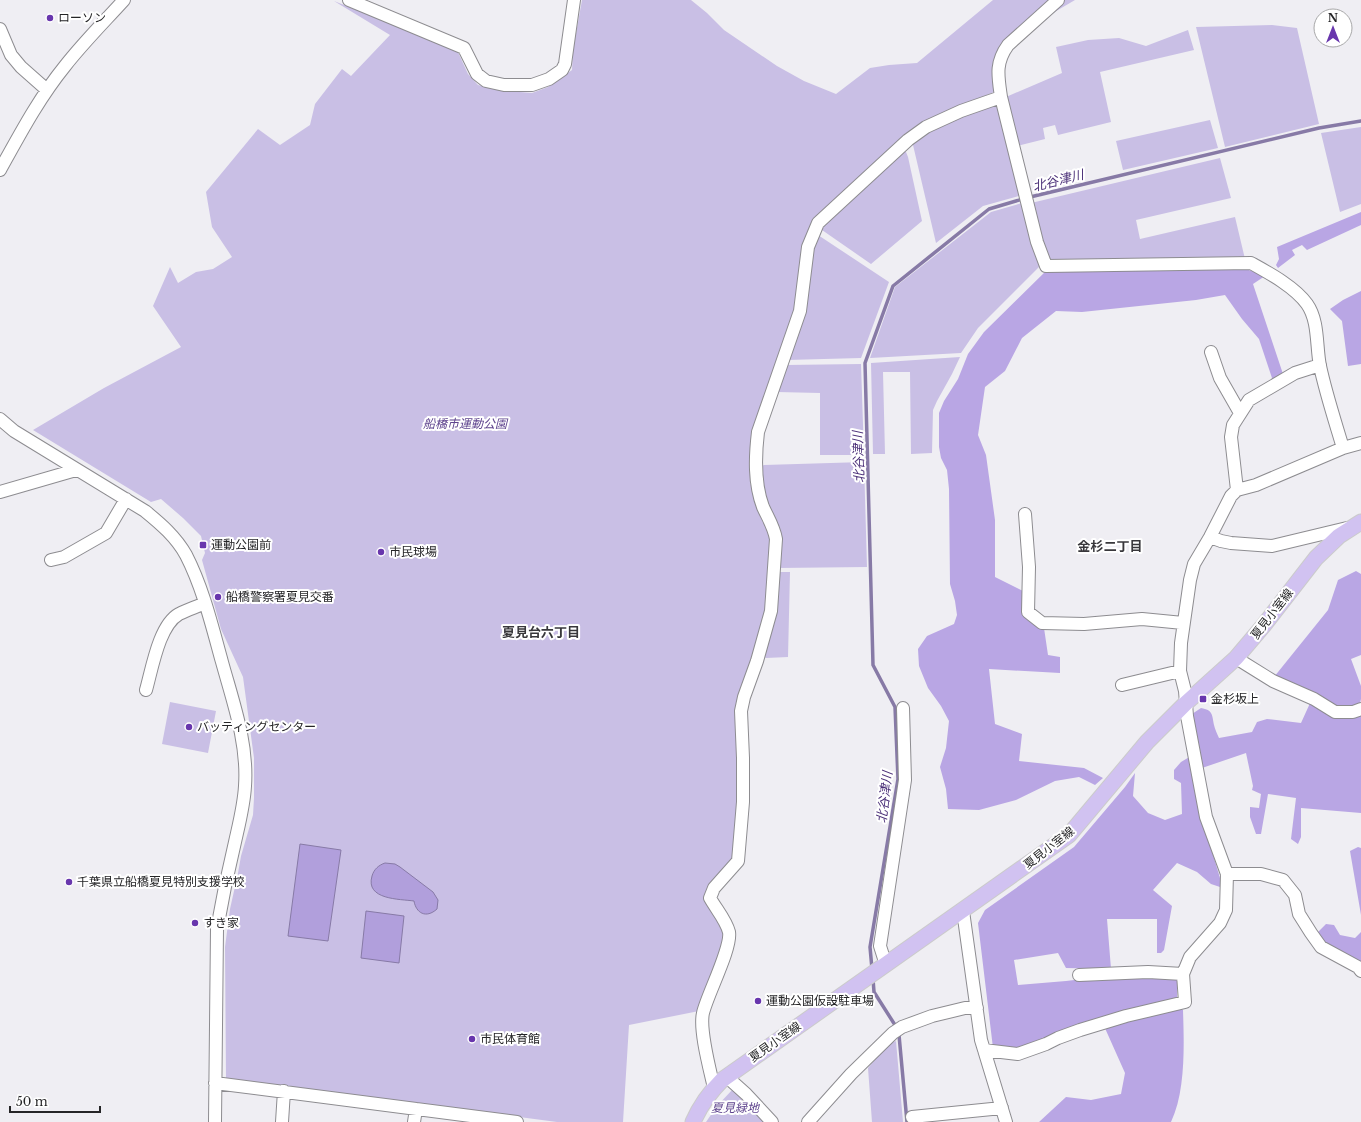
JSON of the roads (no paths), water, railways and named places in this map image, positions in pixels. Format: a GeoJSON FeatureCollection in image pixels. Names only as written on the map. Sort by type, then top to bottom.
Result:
{"type":"FeatureCollection","features":[{"type":"Feature","properties":{"kind":"main road","name":"夏見小室線"},"geometry":{"type":"LineString","coordinates":[[693,1122],[704,1101],[714,1088],[727,1077],[1069,835],[1147,742],[1186,703],[1236,658],[1264,625],[1316,558],[1339,536],[1357,524]]}},
{"type":"Feature","properties":{"kind":"street"},"geometry":{"type":"LineString","coordinates":[[0,170],[23,128],[47,90],[65,66],[124,0]]}},
{"type":"Feature","properties":{"kind":"street"},"geometry":{"type":"LineString","coordinates":[[349,0],[464,48],[477,74],[486,81],[504,85],[532,86],[549,79],[562,70],[565,64],[574,0]]}},
{"type":"Feature","properties":{"kind":"street"},"geometry":{"type":"LineString","coordinates":[[1058,0],[1008,45],[1002,53],[998,65],[1001,96],[1037,242],[1046,266],[1251,264],[1276,277],[1307,304],[1312,313],[1315,324],[1320,365],[1343,448]]}},
{"type":"Feature","properties":{"kind":"street"},"geometry":{"type":"LineString","coordinates":[[0,29],[11,55],[21,67],[47,90]]}},
{"type":"Feature","properties":{"kind":"street"},"geometry":{"type":"LineString","coordinates":[[714,1088],[702,1026],[702,1014],[727,946],[729,934],[726,924],[710,898],[714,888],[738,861],[744,802],[744,758],[741,711],[771,611],[776,539],[774,530],[756,486],[756,448],[758,432],[800,311],[808,247],[818,223],[908,140],[926,127],[941,119],[1001,96]]}},
{"type":"Feature","properties":{"kind":"street"},"geometry":{"type":"LineString","coordinates":[[1211,352],[1220,378],[1240,413]]}},
{"type":"Feature","properties":{"kind":"street"},"geometry":{"type":"LineString","coordinates":[[1237,490],[1231,437],[1233,425],[1240,413],[1249,400],[1295,372],[1320,365]]}},
{"type":"Feature","properties":{"kind":"street"},"geometry":{"type":"LineString","coordinates":[[0,419],[14,431],[145,511],[172,534],[185,554],[198,580],[237,716],[243,742],[246,765],[245,787],[241,813],[217,928],[215,1122]]}},
{"type":"Feature","properties":{"kind":"street"},"geometry":{"type":"LineString","coordinates":[[984,1050],[1018,1054],[1080,1030],[1126,1016],[1185,1002],[1184,974],[1190,957],[1220,923],[1226,910],[1227,874],[1206,817],[1187,716],[1185,691],[1180,671],[1180,643],[1194,564],[1210,537],[1230,496],[1237,490],[1256,485],[1343,448],[1361,443]]}},
{"type":"Feature","properties":{"kind":"street"},"geometry":{"type":"LineString","coordinates":[[0,492],[76,470]]}},
{"type":"Feature","properties":{"kind":"street"},"geometry":{"type":"LineString","coordinates":[[51,560],[64,557],[106,534],[126,499]]}},
{"type":"Feature","properties":{"kind":"street"},"geometry":{"type":"LineString","coordinates":[[1025,514],[1028,567],[1028,612],[1042,623],[1084,624],[1142,619],[1183,624]]}},
{"type":"Feature","properties":{"kind":"street"},"geometry":{"type":"LineString","coordinates":[[1210,537],[1221,542],[1272,546],[1357,524]]}},
{"type":"Feature","properties":{"kind":"street"},"geometry":{"type":"LineString","coordinates":[[146,690],[164,629],[177,615],[205,603]]}},
{"type":"Feature","properties":{"kind":"street"},"geometry":{"type":"LineString","coordinates":[[1236,658],[1273,681],[1314,699],[1335,712],[1353,712],[1361,709]]}},
{"type":"Feature","properties":{"kind":"street"},"geometry":{"type":"LineString","coordinates":[[1122,685],[1180,671]]}},
{"type":"Feature","properties":{"kind":"street"},"geometry":{"type":"LineString","coordinates":[[877,971],[905,780],[903,708]]}},
{"type":"Feature","properties":{"kind":"street"},"geometry":{"type":"LineString","coordinates":[[1227,874],[1261,874],[1284,880],[1295,895],[1299,914],[1321,947],[1358,967],[1361,971]]}},
{"type":"Feature","properties":{"kind":"street"},"geometry":{"type":"LineString","coordinates":[[963,911],[984,1050],[1006,1122]]}},
{"type":"Feature","properties":{"kind":"street"},"geometry":{"type":"LineString","coordinates":[[1079,975],[1148,972],[1184,974]]}},
{"type":"Feature","properties":{"kind":"street"},"geometry":{"type":"LineString","coordinates":[[808,1122],[851,1074],[898,1030],[932,1016],[965,1008],[977,1008]]}},
{"type":"Feature","properties":{"kind":"street"},"geometry":{"type":"LineString","coordinates":[[727,1077],[746,1094],[772,1122]]}},
{"type":"Feature","properties":{"kind":"street"},"geometry":{"type":"LineString","coordinates":[[216,1083],[416,1108],[452,1118],[517,1122]]}},
{"type":"Feature","properties":{"kind":"street"},"geometry":{"type":"LineString","coordinates":[[282,1122],[284,1091]]}},
{"type":"Feature","properties":{"kind":"street"},"geometry":{"type":"LineString","coordinates":[[414,1122],[416,1108]]}},
{"type":"Feature","properties":{"kind":"street"},"geometry":{"type":"LineString","coordinates":[[912,1117],[969,1117],[1002,1108]]}},
{"type":"Feature","properties":{"kind":"waterway","name":"北谷津川"},"geometry":{"type":"LineString","coordinates":[[872,969],[870,947],[898,779],[895,707],[873,665],[865,363],[893,286],[989,209],[1026,198],[1319,128],[1361,121]]}},
{"type":"Feature","properties":{"kind":"waterway","name":"北谷津川"},"geometry":{"type":"LineString","coordinates":[[873,979],[874,992],[895,1025],[899,1035],[907,1122]]}},
{"type":"Feature","properties":{"kind":"place","name":"ローソン"},"geometry":{"type":"Point","coordinates":[50,18]}},
{"type":"Feature","properties":{"kind":"place","name":"運動公園前"},"geometry":{"type":"Point","coordinates":[203,545]}},
{"type":"Feature","properties":{"kind":"place","name":"市民球場"},"geometry":{"type":"Point","coordinates":[381,552]}},
{"type":"Feature","properties":{"kind":"place","name":"船橋警察署夏見交番"},"geometry":{"type":"Point","coordinates":[218,597]}},
{"type":"Feature","properties":{"kind":"place","name":"金杉坂上"},"geometry":{"type":"Point","coordinates":[1203,699]}},
{"type":"Feature","properties":{"kind":"place","name":"バッティングセンター"},"geometry":{"type":"Point","coordinates":[189,727]}},
{"type":"Feature","properties":{"kind":"place","name":"千葉県立船橋夏見特別支援学校"},"geometry":{"type":"Point","coordinates":[69,882]}},
{"type":"Feature","properties":{"kind":"place","name":"すき家"},"geometry":{"type":"Point","coordinates":[195,923]}},
{"type":"Feature","properties":{"kind":"place","name":"運動公園仮設駐車場"},"geometry":{"type":"Point","coordinates":[758,1001]}},
{"type":"Feature","properties":{"kind":"place","name":"市民体育館"},"geometry":{"type":"Point","coordinates":[472,1039]}},
{"type":"Feature","properties":{"kind":"district","name":"金杉二丁目"},"geometry":{"type":"Point","coordinates":[1110,546]}},
{"type":"Feature","properties":{"kind":"district","name":"夏見台六丁目"},"geometry":{"type":"Point","coordinates":[541,632]}},
{"type":"Feature","properties":{"kind":"park label","name":"船橋市運動公園"},"geometry":{"type":"Point","coordinates":[465,424]}},
{"type":"Feature","properties":{"kind":"park label","name":"夏見緑地"},"geometry":{"type":"Point","coordinates":[735,1108]}}]}
